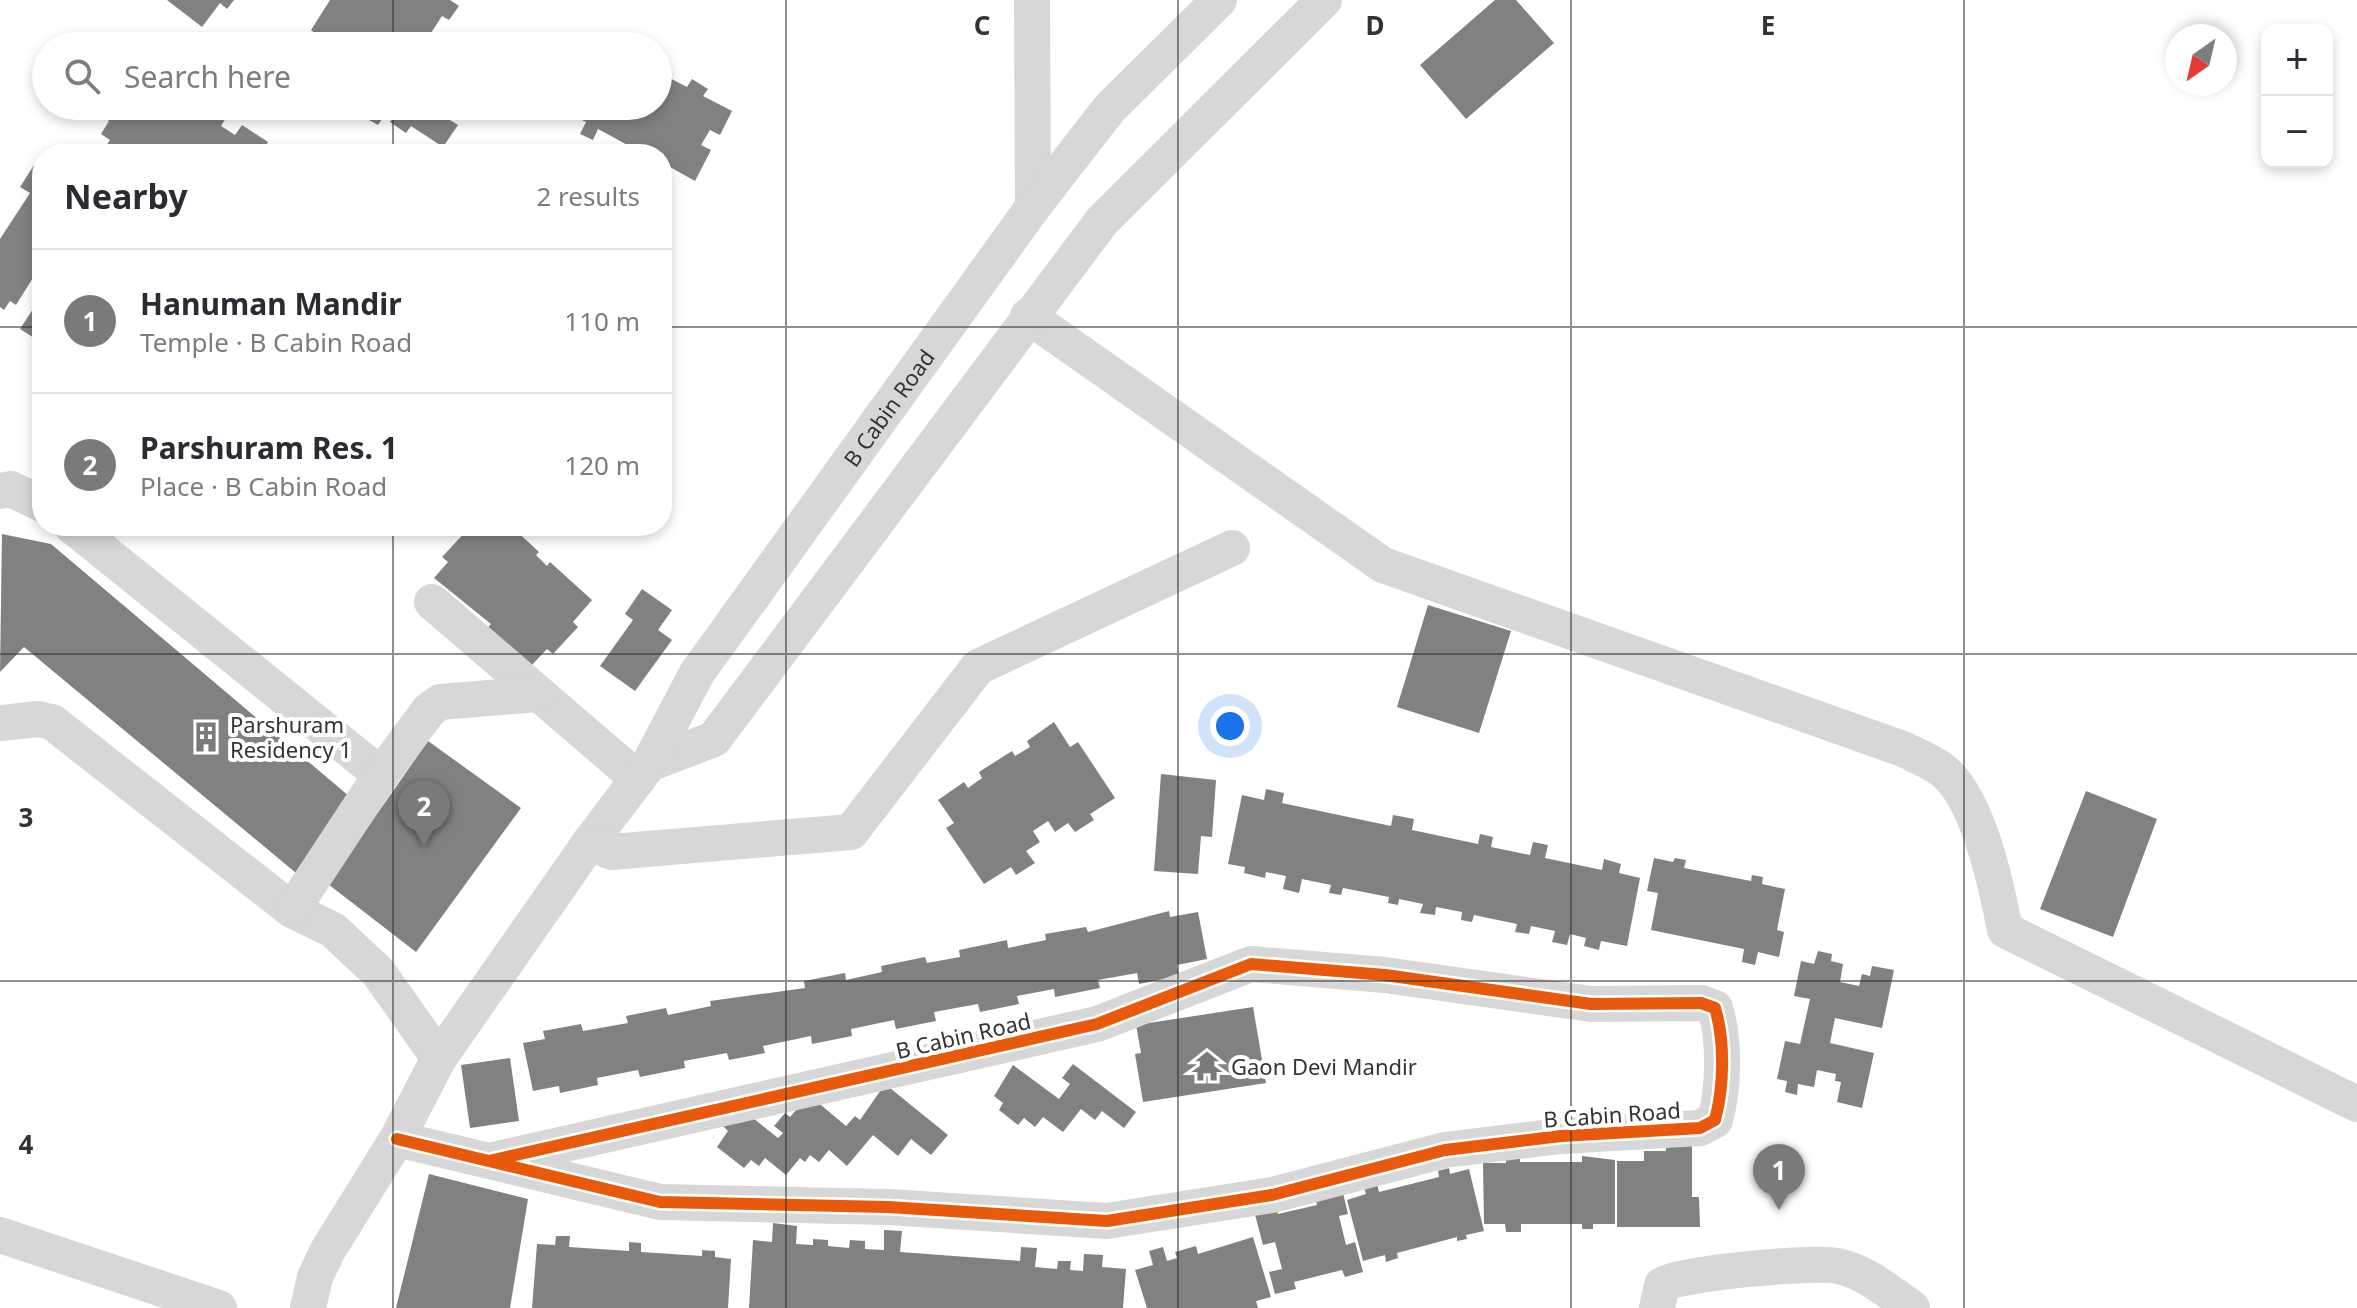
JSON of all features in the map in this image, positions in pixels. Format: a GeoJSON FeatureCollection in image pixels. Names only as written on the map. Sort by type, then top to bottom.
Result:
{"type":"FeatureCollection","features":[{"type":"Feature","properties":{"kind":"street"},"geometry":{"type":"LineString","coordinates":[[1032,0],[1033,207]]}},
{"type":"Feature","properties":{"kind":"street","name":"B Cabin Road"},"geometry":{"type":"LineString","coordinates":[[307,1306],[328,1250],[397,1139],[439,1058],[590,842],[644,772],[697,673],[1033,207],[1109,109],[1219,0]]}},
{"type":"Feature","properties":{"kind":"street"},"geometry":{"type":"LineString","coordinates":[[432,602],[538,694],[644,772],[714,739],[1102,221],[1324,0]]}},
{"type":"Feature","properties":{"kind":"street"},"geometry":{"type":"LineString","coordinates":[[1028,316],[1383,565],[1903,749],[1944,770],[1972,812],[1996,883],[2005,930],[2357,1104]]}},
{"type":"Feature","properties":{"kind":"street"},"geometry":{"type":"LineString","coordinates":[[0,491],[11,489],[32,499]]}},
{"type":"Feature","properties":{"kind":"street"},"geometry":{"type":"LineString","coordinates":[[84,536],[381,775]]}},
{"type":"Feature","properties":{"kind":"street"},"geometry":{"type":"LineString","coordinates":[[590,842],[611,852],[851,832],[978,667],[1232,548]]}},
{"type":"Feature","properties":{"kind":"street"},"geometry":{"type":"LineString","coordinates":[[292,910],[420,720],[440,702],[538,694]]}},
{"type":"Feature","properties":{"kind":"street"},"geometry":{"type":"LineString","coordinates":[[0,723],[38,719],[52,722],[292,910],[333,930],[378,972],[439,1058]]}},
{"type":"Feature","properties":{"kind":"street","name":"B Cabin Road"},"geometry":{"type":"LineString","coordinates":[[397,1139],[660,1202],[888,1207],[1107,1221],[1272,1195],[1445,1150],[1561,1136],[1700,1128],[1715,1120],[1720,1101],[1721,1026],[1715,1008],[1701,1003],[1591,1004],[1385,975],[1251,964],[1097,1024],[489,1161]]}},
{"type":"Feature","properties":{"kind":"street"},"geometry":{"type":"LineString","coordinates":[[0,1235],[219,1308]]}},
{"type":"Feature","properties":{"kind":"street"},"geometry":{"type":"LineString","coordinates":[[1657,1308],[1662,1285],[1672,1278],[1698,1273],[1836,1265],[1874,1281],[1912,1308]]}},
{"type":"Feature","properties":{"kind":"building"},"geometry":{"type":"Polygon","coordinates":[[[167,0],[234,0],[227,9],[220,3],[202,27],[167,0]]]}},
{"type":"Feature","properties":{"kind":"building"},"geometry":{"type":"Polygon","coordinates":[[[330,0],[450,0],[459,6],[449,20],[442,16],[432,32],[311,30],[330,0]]]}},
{"type":"Feature","properties":{"kind":"building"},"geometry":{"type":"Polygon","coordinates":[[[1495,0],[1516,0],[1554,43],[1466,119],[1420,65],[1495,0]]]}},
{"type":"Feature","properties":{"kind":"building"},"geometry":{"type":"Polygon","coordinates":[[[672,79],[687,87],[692,79],[708,89],[703,96],[732,111],[720,135],[710,130],[701,145],[711,150],[695,181],[672,168],[672,144],[626,144],[598,129],[593,140],[580,134],[586,122],[582,120],[672,120],[672,79]]]}},
{"type":"Feature","properties":{"kind":"building"},"geometry":{"type":"Polygon","coordinates":[[[225,120],[221,126],[235,135],[242,125],[268,142],[107,144],[110,140],[101,134],[109,121],[225,120]]]}},
{"type":"Feature","properties":{"kind":"building"},"geometry":{"type":"Polygon","coordinates":[[[450,120],[458,125],[445,144],[438,144],[411,126],[406,133],[390,122],[450,120]]]}},
{"type":"Feature","properties":{"kind":"building"},"geometry":{"type":"Polygon","coordinates":[[[32,168],[32,279],[16,305],[10,301],[4,310],[0,307],[0,239],[30,193],[20,187],[32,168]]]}},
{"type":"Feature","properties":{"kind":"building"},"geometry":{"type":"Polygon","coordinates":[[[32,310],[32,337],[20,329],[32,310]]]}},
{"type":"Feature","properties":{"kind":"building","name":"Parshuram Residency 1"},"geometry":{"type":"Polygon","coordinates":[[[2,534],[51,544],[356,802],[296,873],[24,647],[0,672],[2,534]]]}},
{"type":"Feature","properties":{"kind":"building"},"geometry":{"type":"Polygon","coordinates":[[[462,536],[522,536],[539,552],[536,555],[547,566],[550,562],[592,600],[573,622],[578,627],[553,654],[547,649],[531,666],[488,627],[491,624],[434,578],[448,562],[442,557],[462,536]]]}},
{"type":"Feature","properties":{"kind":"building"},"geometry":{"type":"Polygon","coordinates":[[[642,589],[672,610],[658,630],[672,640],[635,691],[600,666],[633,620],[625,614],[642,589]]]}},
{"type":"Feature","properties":{"kind":"building"},"geometry":{"type":"Polygon","coordinates":[[[1428,605],[1511,631],[1479,733],[1397,707],[1428,605]]]}},
{"type":"Feature","properties":{"kind":"building"},"geometry":{"type":"Polygon","coordinates":[[[1054,722],[1070,747],[1078,742],[1115,798],[1090,814],[1094,820],[1075,832],[1068,823],[1055,832],[1048,821],[1033,831],[1040,842],[1026,851],[1035,863],[1016,875],[1011,867],[984,884],[946,828],[954,823],[938,800],[964,782],[968,788],[982,778],[979,772],[1012,751],[1015,756],[1030,747],[1027,741],[1054,722]]]}},
{"type":"Feature","properties":{"kind":"building"},"geometry":{"type":"Polygon","coordinates":[[[428,741],[521,808],[416,952],[328,884],[428,741]]]}},
{"type":"Feature","properties":{"kind":"building"},"geometry":{"type":"Polygon","coordinates":[[[1161,774],[1216,780],[1212,837],[1201,836],[1198,874],[1154,871],[1161,774]]]}},
{"type":"Feature","properties":{"kind":"building"},"geometry":{"type":"Polygon","coordinates":[[[1266,789],[1284,793],[1282,803],[1391,826],[1393,815],[1414,819],[1412,830],[1478,844],[1480,834],[1493,837],[1491,847],[1530,855],[1533,842],[1548,845],[1545,858],[1602,870],[1604,859],[1621,864],[1619,873],[1640,878],[1627,946],[1601,941],[1599,950],[1584,946],[1586,938],[1570,934],[1567,945],[1552,942],[1555,931],[1531,926],[1529,934],[1515,932],[1517,924],[1474,915],[1472,922],[1461,920],[1462,912],[1436,907],[1435,915],[1420,913],[1423,904],[1399,899],[1398,905],[1388,903],[1389,897],[1343,888],[1341,895],[1329,893],[1331,885],[1302,879],[1299,893],[1283,889],[1286,876],[1266,872],[1265,878],[1244,873],[1245,867],[1228,864],[1242,795],[1264,800],[1266,789]]]}},
{"type":"Feature","properties":{"kind":"building"},"geometry":{"type":"Polygon","coordinates":[[[2086,791],[2157,819],[2113,937],[2040,909],[2086,791]]]}},
{"type":"Feature","properties":{"kind":"building"},"geometry":{"type":"Polygon","coordinates":[[[1654,858],[1673,862],[1675,858],[1686,860],[1684,868],[1751,881],[1752,875],[1763,877],[1762,884],[1785,889],[1777,930],[1784,932],[1779,957],[1758,952],[1755,965],[1742,962],[1744,949],[1651,930],[1658,893],[1647,891],[1654,858]]]}},
{"type":"Feature","properties":{"kind":"building"},"geometry":{"type":"Polygon","coordinates":[[[1169,911],[1170,917],[1198,912],[1207,959],[1177,965],[1179,976],[1139,984],[1137,973],[1098,980],[1100,988],[1055,997],[1054,989],[1017,996],[1019,1004],[980,1012],[978,1004],[934,1012],[936,1021],[896,1029],[894,1020],[851,1029],[852,1036],[812,1044],[811,1036],[763,1046],[765,1053],[729,1060],[727,1053],[684,1061],[685,1068],[640,1077],[638,1070],[597,1078],[598,1085],[560,1093],[559,1086],[533,1091],[523,1043],[545,1039],[543,1031],[581,1024],[583,1031],[628,1023],[626,1016],[666,1008],[668,1015],[711,1006],[710,1001],[805,988],[804,981],[845,973],[846,980],[882,972],[881,966],[925,957],[927,963],[960,957],[959,950],[1007,940],[1008,948],[1046,940],[1045,934],[1086,927],[1088,932],[1169,911]]]}},
{"type":"Feature","properties":{"kind":"building"},"geometry":{"type":"Polygon","coordinates":[[[1818,951],[1832,954],[1831,961],[1843,964],[1840,982],[1859,986],[1862,974],[1870,976],[1872,966],[1894,970],[1882,1028],[1835,1018],[1830,1043],[1874,1053],[1862,1108],[1837,1102],[1841,1082],[1835,1081],[1836,1074],[1817,1070],[1814,1087],[1798,1084],[1797,1095],[1785,1092],[1787,1081],[1777,1079],[1785,1041],[1800,1044],[1810,999],[1794,996],[1801,961],[1814,964],[1818,951]]]}},
{"type":"Feature","properties":{"kind":"building"},"geometry":{"type":"Polygon","coordinates":[[[1253,1007],[1266,1083],[1143,1102],[1135,1054],[1141,1053],[1136,1025],[1253,1007]]]}},
{"type":"Feature","properties":{"kind":"building"},"geometry":{"type":"Polygon","coordinates":[[[510,1058],[519,1121],[470,1128],[461,1065],[510,1058]]]}},
{"type":"Feature","properties":{"kind":"building"},"geometry":{"type":"Polygon","coordinates":[[[1073,1064],[1136,1112],[1124,1128],[1102,1111],[1095,1120],[1081,1109],[1063,1132],[1043,1117],[1035,1127],[1024,1118],[1018,1125],[999,1110],[1003,1103],[994,1096],[1013,1065],[1059,1099],[1070,1084],[1062,1078],[1073,1064]]]}},
{"type":"Feature","properties":{"kind":"building"},"geometry":{"type":"Polygon","coordinates":[[[885,1084],[948,1135],[931,1155],[911,1139],[898,1156],[873,1135],[847,1166],[829,1150],[819,1162],[810,1155],[805,1162],[800,1158],[786,1175],[765,1158],[759,1166],[751,1160],[744,1168],[717,1147],[728,1131],[723,1126],[739,1107],[778,1138],[783,1133],[774,1126],[785,1113],[790,1117],[809,1095],[846,1126],[855,1116],[860,1120],[885,1084]]]}},
{"type":"Feature","properties":{"kind":"building"},"geometry":{"type":"Polygon","coordinates":[[[1666,1143],[1692,1143],[1692,1197],[1699,1197],[1700,1227],[1617,1227],[1617,1161],[1644,1161],[1644,1151],[1666,1151],[1666,1143]]]}},
{"type":"Feature","properties":{"kind":"building"},"geometry":{"type":"Polygon","coordinates":[[[1520,1154],[1520,1162],[1582,1162],[1582,1156],[1615,1160],[1615,1224],[1593,1224],[1593,1229],[1582,1229],[1582,1224],[1521,1224],[1521,1232],[1506,1232],[1505,1224],[1484,1224],[1483,1163],[1506,1163],[1506,1155],[1520,1154]]]}},
{"type":"Feature","properties":{"kind":"building"},"geometry":{"type":"Polygon","coordinates":[[[1449,1168],[1450,1174],[1469,1169],[1484,1231],[1466,1235],[1467,1239],[1457,1241],[1457,1237],[1397,1253],[1398,1258],[1386,1262],[1385,1255],[1363,1261],[1347,1200],[1366,1194],[1364,1187],[1377,1183],[1379,1192],[1439,1177],[1438,1171],[1449,1168]]]}},
{"type":"Feature","properties":{"kind":"building"},"geometry":{"type":"Polygon","coordinates":[[[429,1174],[528,1199],[510,1308],[396,1308],[429,1174]]]}},
{"type":"Feature","properties":{"kind":"building"},"geometry":{"type":"Polygon","coordinates":[[[1341,1185],[1348,1214],[1339,1216],[1346,1245],[1355,1242],[1363,1272],[1345,1277],[1342,1270],[1294,1282],[1296,1289],[1275,1294],[1269,1272],[1282,1269],[1275,1242],[1263,1245],[1253,1207],[1275,1201],[1278,1214],[1317,1205],[1314,1192],[1341,1185]]]}},
{"type":"Feature","properties":{"kind":"building"},"geometry":{"type":"Polygon","coordinates":[[[773,1223],[797,1226],[796,1244],[813,1245],[813,1239],[828,1240],[828,1246],[849,1248],[850,1240],[865,1241],[865,1249],[884,1250],[884,1230],[902,1231],[900,1252],[1020,1261],[1021,1247],[1037,1248],[1035,1267],[1057,1269],[1058,1261],[1071,1261],[1070,1270],[1083,1271],[1084,1254],[1103,1255],[1102,1267],[1126,1269],[1123,1308],[749,1308],[753,1240],[772,1242],[773,1223]]]}},
{"type":"Feature","properties":{"kind":"building"},"geometry":{"type":"Polygon","coordinates":[[[556,1236],[570,1236],[569,1247],[629,1251],[629,1242],[641,1243],[641,1252],[702,1256],[702,1250],[715,1251],[715,1257],[731,1259],[728,1308],[532,1308],[537,1244],[555,1245],[556,1236]]]}},
{"type":"Feature","properties":{"kind":"building"},"geometry":{"type":"Polygon","coordinates":[[[1253,1237],[1271,1297],[1256,1301],[1258,1308],[1147,1308],[1135,1270],[1153,1265],[1149,1251],[1163,1247],[1167,1261],[1177,1258],[1175,1252],[1196,1246],[1198,1254],[1253,1237]]]}},
{"type":"Feature","properties":{"kind":"cycle path"},"geometry":{"type":"LineString","coordinates":[[397,1139],[660,1202],[888,1207],[1107,1221],[1272,1195],[1445,1150],[1561,1136],[1700,1128],[1715,1120],[1718,1107],[1722,1079],[1720,1035],[1715,1008],[1701,1003],[1591,1004],[1385,975],[1251,964],[1097,1024],[489,1161]]}},
{"type":"Feature","properties":{"kind":"place","name":"Parshuram Residency 1"},"geometry":{"type":"Point","coordinates":[206,737]}},
{"type":"Feature","properties":{"kind":"place","name":"Parshuram Res. 1"},"geometry":{"type":"Point","coordinates":[424,846]}},
{"type":"Feature","properties":{"kind":"place","name":"Gaon Devi Mandir"},"geometry":{"type":"Point","coordinates":[1207,1066]}},
{"type":"Feature","properties":{"kind":"place","name":"Hanuman Mandir"},"geometry":{"type":"Point","coordinates":[1779,1210]}}]}
